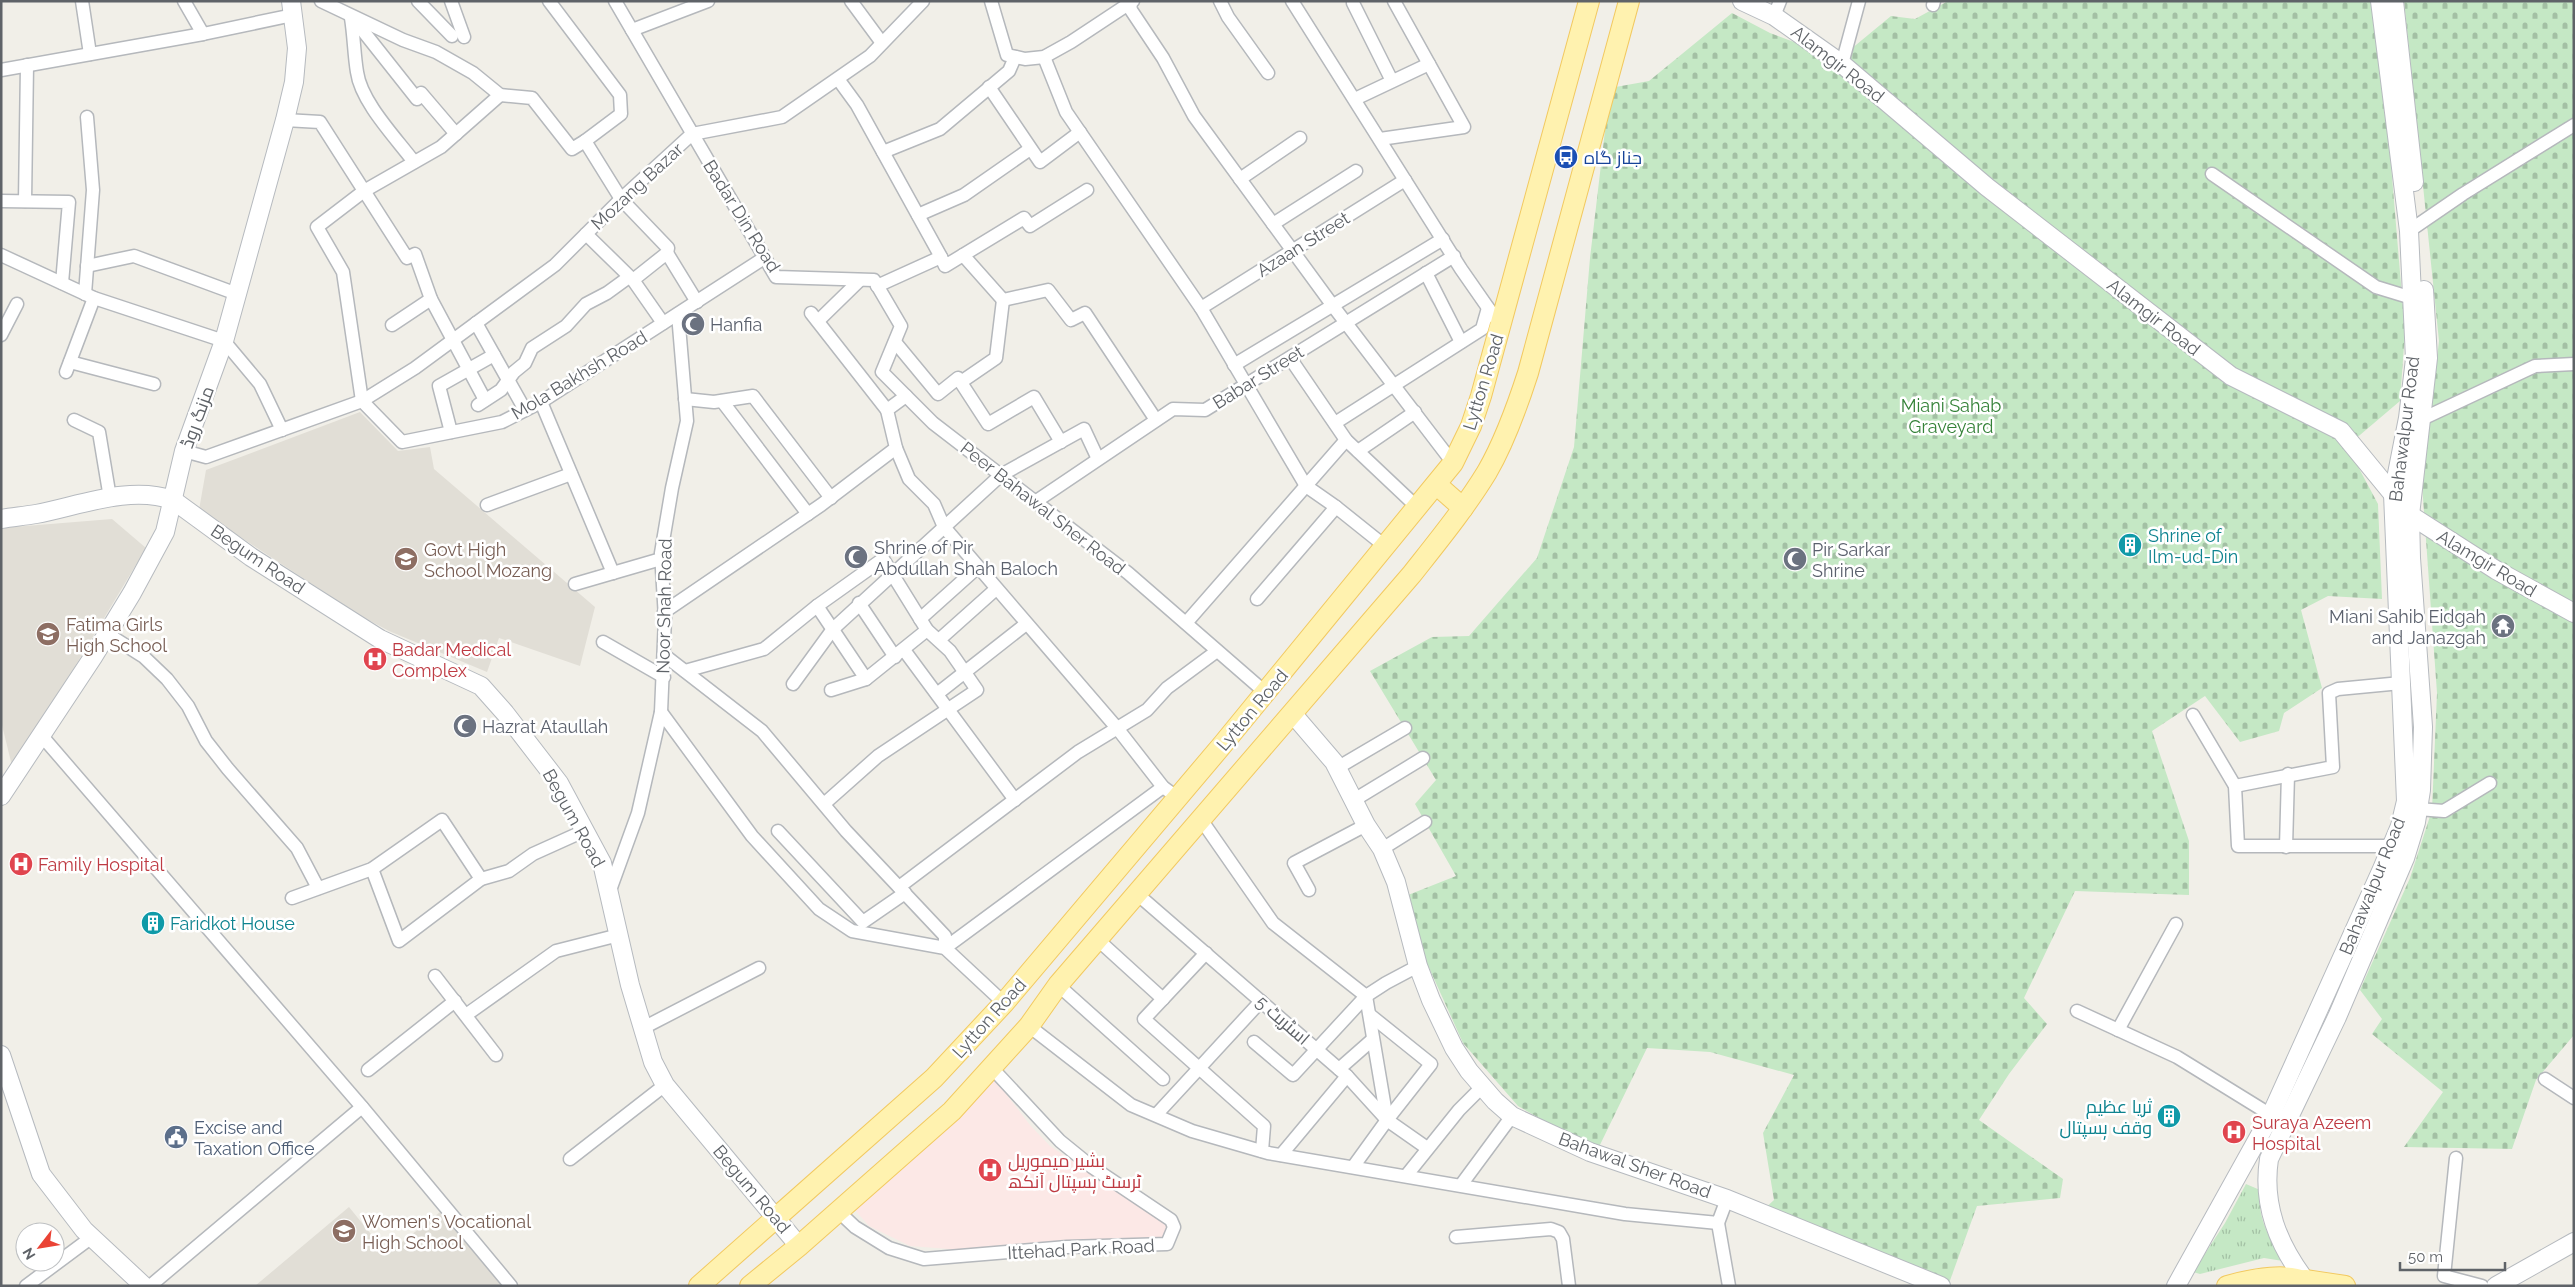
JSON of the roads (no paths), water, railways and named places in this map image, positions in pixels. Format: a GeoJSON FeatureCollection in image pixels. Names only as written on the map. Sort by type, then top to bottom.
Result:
{"type":"FeatureCollection","features":[{"type":"Feature","properties":{"kind":"main road","name":"Lytton Road"},"geometry":{"type":"LineString","coordinates":[[698,1286],[934,1078],[1004,1003],[1171,793],[1266,693],[1453,463],[1471,426],[1589,1]]}},
{"type":"Feature","properties":{"kind":"main road","name":"Lytton Road"},"geometry":{"type":"LineString","coordinates":[[750,1286],[799,1246],[952,1111],[992,1068],[1029,1026],[1058,985],[1136,893],[1412,574],[1463,508],[1496,455],[1520,399],[1629,1]]}},
{"type":"Feature","properties":{"kind":"main road","name":"Alamgir Road"},"geometry":{"type":"LineString","coordinates":[[1742,1],[1777,9],[1987,187],[2231,376],[2341,430],[2410,515],[2496,570],[2574,613]]}},
{"type":"Feature","properties":{"kind":"main road","name":"Bahawalpur Road"},"geometry":{"type":"LineString","coordinates":[[2176,1286],[2271,1116],[2400,826],[2406,801],[2393,494],[2408,418],[2415,359],[2412,298],[2414,227],[2380,1]]}},
{"type":"Feature","properties":{"kind":"main road","name":"Bahawalpur Road"},"geometry":{"type":"LineString","coordinates":[[2308,1283],[2292,1262],[2276,1232],[2266,1182],[2269,1159],[2337,1017],[2405,858],[2418,809],[2423,727],[2411,558],[2410,515],[2428,358],[2414,227],[2394,1]]}},
{"type":"Feature","properties":{"kind":"main road","name":"مزنگ روڈ"},"geometry":{"type":"LineString","coordinates":[[3,791],[106,633],[159,545],[173,500],[184,451],[224,341],[285,120],[294,82],[297,48],[292,8]]}},
{"type":"Feature","properties":{"kind":"main road"},"geometry":{"type":"LineString","coordinates":[[1437,484],[1463,508]]}},
{"type":"Feature","properties":{"kind":"main road"},"geometry":{"type":"LineString","coordinates":[[2,515],[35,514],[110,498],[141,494],[161,496],[173,500]]}},
{"type":"Feature","properties":{"kind":"main road","name":"Begum Road"},"geometry":{"type":"LineString","coordinates":[[173,500],[251,557],[380,639],[481,686],[506,713],[559,783],[602,863],[618,935],[652,1062],[665,1085],[799,1246]]}},
{"type":"Feature","properties":{"kind":"main road","name":"Bahawal Sher Road"},"geometry":{"type":"LineString","coordinates":[[1292,713],[1337,768],[1366,825],[1382,849],[1396,882],[1418,966],[1454,1048],[1482,1087],[1512,1116],[1590,1152],[1727,1200],[1941,1286]]}},
{"type":"Feature","properties":{"kind":"main road"},"geometry":{"type":"LineString","coordinates":[[2,1059],[41,1174],[84,1230],[144,1286]]}},
{"type":"Feature","properties":{"kind":"main road"},"geometry":{"type":"LineString","coordinates":[[2496,1286],[2574,1242]]}},
{"type":"Feature","properties":{"kind":"main road"},"geometry":{"type":"LineString","coordinates":[[2227,1286],[2268,1278],[2345,1286]]}},
{"type":"Feature","properties":{"kind":"street"},"geometry":{"type":"LineString","coordinates":[[82,1],[90,54]]}},
{"type":"Feature","properties":{"kind":"street"},"geometry":{"type":"LineString","coordinates":[[184,1],[202,34]]}},
{"type":"Feature","properties":{"kind":"street"},"geometry":{"type":"LineString","coordinates":[[418,1],[458,37],[451,1]]}},
{"type":"Feature","properties":{"kind":"street"},"geometry":{"type":"LineString","coordinates":[[329,3],[350,16],[436,52],[474,73],[500,95],[532,98],[572,149],[621,114],[620,95],[549,1]]}},
{"type":"Feature","properties":{"kind":"street","name":"Badar Din Road"},"geometry":{"type":"LineString","coordinates":[[615,1],[776,277],[874,280],[877,286]]}},
{"type":"Feature","properties":{"kind":"street"},"geometry":{"type":"LineString","coordinates":[[632,30],[708,1]]}},
{"type":"Feature","properties":{"kind":"street"},"geometry":{"type":"LineString","coordinates":[[851,1],[882,43]]}},
{"type":"Feature","properties":{"kind":"street","name":"Mozang Bazar"},"geometry":{"type":"LineString","coordinates":[[184,451],[206,457],[362,401],[416,368],[555,265],[621,199],[692,134],[782,117],[870,56],[923,1]]}},
{"type":"Feature","properties":{"kind":"street"},"geometry":{"type":"LineString","coordinates":[[991,1],[1007,55],[1024,59],[1044,57],[1071,42],[1132,2]]}},
{"type":"Feature","properties":{"kind":"street"},"geometry":{"type":"LineString","coordinates":[[1220,1],[1228,17],[1268,73]]}},
{"type":"Feature","properties":{"kind":"street"},"geometry":{"type":"LineString","coordinates":[[1292,1],[1405,180],[1500,325]]}},
{"type":"Feature","properties":{"kind":"street"},"geometry":{"type":"LineString","coordinates":[[1380,139],[1464,127],[1394,1]]}},
{"type":"Feature","properties":{"kind":"street"},"geometry":{"type":"LineString","coordinates":[[1842,64],[1859,1]]}},
{"type":"Feature","properties":{"kind":"street"},"geometry":{"type":"LineString","coordinates":[[1132,2],[1131,10],[1163,58],[1194,116],[1346,324],[1453,463]]}},
{"type":"Feature","properties":{"kind":"street"},"geometry":{"type":"LineString","coordinates":[[1353,3],[1392,81]]}},
{"type":"Feature","properties":{"kind":"street"},"geometry":{"type":"LineString","coordinates":[[1,70],[202,34],[292,8]]}},
{"type":"Feature","properties":{"kind":"street"},"geometry":{"type":"LineString","coordinates":[[350,16],[417,98],[421,93],[456,134]]}},
{"type":"Feature","properties":{"kind":"street"},"geometry":{"type":"LineString","coordinates":[[350,16],[356,72],[362,89],[374,109],[414,162]]}},
{"type":"Feature","properties":{"kind":"street"},"geometry":{"type":"LineString","coordinates":[[883,152],[940,129],[1009,71],[1015,57]]}},
{"type":"Feature","properties":{"kind":"street"},"geometry":{"type":"LineString","coordinates":[[1044,57],[1066,112],[1201,308],[1306,486],[1386,547]]}},
{"type":"Feature","properties":{"kind":"street"},"geometry":{"type":"LineString","coordinates":[[1355,99],[1429,64]]}},
{"type":"Feature","properties":{"kind":"street"},"geometry":{"type":"LineString","coordinates":[[25,201],[27,65]]}},
{"type":"Feature","properties":{"kind":"street"},"geometry":{"type":"LineString","coordinates":[[838,79],[857,105],[945,266],[1024,218],[1030,226],[1087,190]]}},
{"type":"Feature","properties":{"kind":"street"},"geometry":{"type":"LineString","coordinates":[[989,87],[1040,162],[1080,132]]}},
{"type":"Feature","properties":{"kind":"street"},"geometry":{"type":"LineString","coordinates":[[362,401],[343,272],[317,227],[364,191],[441,147],[500,95]]}},
{"type":"Feature","properties":{"kind":"street"},"geometry":{"type":"LineString","coordinates":[[87,116],[93,190],[87,266],[90,296],[68,367],[154,384]]}},
{"type":"Feature","properties":{"kind":"street"},"geometry":{"type":"LineString","coordinates":[[285,120],[320,122],[407,258],[415,254],[431,299],[469,370],[482,403],[501,390],[525,362],[532,348],[566,326],[586,304],[631,279],[667,253]]}},
{"type":"Feature","properties":{"kind":"street"},"geometry":{"type":"LineString","coordinates":[[2414,227],[2574,125]]}},
{"type":"Feature","properties":{"kind":"street"},"geometry":{"type":"LineString","coordinates":[[1240,179],[1300,138]]}},
{"type":"Feature","properties":{"kind":"street"},"geometry":{"type":"LineString","coordinates":[[585,141],[621,199],[668,248],[667,253],[697,302]]}},
{"type":"Feature","properties":{"kind":"street"},"geometry":{"type":"LineString","coordinates":[[918,215],[964,195],[1030,149]]}},
{"type":"Feature","properties":{"kind":"street"},"geometry":{"type":"LineString","coordinates":[[1273,224],[1356,171]]}},
{"type":"Feature","properties":{"kind":"street"},"geometry":{"type":"LineString","coordinates":[[2212,174],[2376,287],[2412,298]]}},
{"type":"Feature","properties":{"kind":"street","name":"Azaan Street"},"geometry":{"type":"LineString","coordinates":[[1201,308],[1405,180]]}},
{"type":"Feature","properties":{"kind":"street"},"geometry":{"type":"LineString","coordinates":[[1,201],[69,202],[62,283]]}},
{"type":"Feature","properties":{"kind":"street"},"geometry":{"type":"LineString","coordinates":[[586,234],[631,279],[664,323]]}},
{"type":"Feature","properties":{"kind":"street"},"geometry":{"type":"LineString","coordinates":[[1234,365],[1443,239]]}},
{"type":"Feature","properties":{"kind":"street"},"geometry":{"type":"LineString","coordinates":[[1,255],[90,296],[224,341],[260,384],[282,430]]}},
{"type":"Feature","properties":{"kind":"street"},"geometry":{"type":"LineString","coordinates":[[961,382],[996,358],[1003,300],[963,255]]}},
{"type":"Feature","properties":{"kind":"street"},"geometry":{"type":"LineString","coordinates":[[87,266],[134,256],[237,294]]}},
{"type":"Feature","properties":{"kind":"street","name":"Babar Street"},"geometry":{"type":"LineString","coordinates":[[1035,502],[1173,409],[1205,410],[1454,256]]}},
{"type":"Feature","properties":{"kind":"street"},"geometry":{"type":"LineString","coordinates":[[877,286],[941,257]]}},
{"type":"Feature","properties":{"kind":"street","name":"Mola Bakhsh Road"},"geometry":{"type":"LineString","coordinates":[[362,401],[402,442],[502,422],[541,402],[764,258]]}},
{"type":"Feature","properties":{"kind":"street"},"geometry":{"type":"LineString","coordinates":[[1426,273],[1461,342]]}},
{"type":"Feature","properties":{"kind":"street"},"geometry":{"type":"LineString","coordinates":[[860,280],[814,317],[887,410],[896,448],[909,479],[934,504],[944,527],[1118,728],[1171,793],[945,948]]}},
{"type":"Feature","properties":{"kind":"street","name":"Peer Bahawal Sher Road"},"geometry":{"type":"LineString","coordinates":[[877,286],[901,326],[882,372],[933,423],[1128,573],[1266,693]]}},
{"type":"Feature","properties":{"kind":"street"},"geometry":{"type":"LineString","coordinates":[[1003,300],[1048,290],[1071,320],[1084,312],[1156,420]]}},
{"type":"Feature","properties":{"kind":"street"},"geometry":{"type":"LineString","coordinates":[[392,325],[431,299]]}},
{"type":"Feature","properties":{"kind":"street"},"geometry":{"type":"LineString","coordinates":[[1,335],[17,304]]}},
{"type":"Feature","properties":{"kind":"street"},"geometry":{"type":"LineString","coordinates":[[1335,423],[1482,329],[1488,308]]}},
{"type":"Feature","properties":{"kind":"street","name":"Noor Shah Road"},"geometry":{"type":"LineString","coordinates":[[609,893],[638,814],[661,712],[664,677],[664,612],[661,559],[672,488],[687,421],[678,314]]}},
{"type":"Feature","properties":{"kind":"street"},"geometry":{"type":"LineString","coordinates":[[476,323],[525,410]]}},
{"type":"Feature","properties":{"kind":"street"},"geometry":{"type":"LineString","coordinates":[[895,342],[938,394],[958,378],[988,424],[1034,397],[1061,442]]}},
{"type":"Feature","properties":{"kind":"street"},"geometry":{"type":"LineString","coordinates":[[450,432],[439,386],[494,355]]}},
{"type":"Feature","properties":{"kind":"street"},"geometry":{"type":"LineString","coordinates":[[1290,358],[1346,440],[1418,508]]}},
{"type":"Feature","properties":{"kind":"street"},"geometry":{"type":"LineString","coordinates":[[2422,419],[2535,366],[2574,364]]}},
{"type":"Feature","properties":{"kind":"street"},"geometry":{"type":"LineString","coordinates":[[685,399],[722,401],[753,396],[831,498]]}},
{"type":"Feature","properties":{"kind":"street"},"geometry":{"type":"LineString","coordinates":[[887,410],[906,396]]}},
{"type":"Feature","properties":{"kind":"street"},"geometry":{"type":"LineString","coordinates":[[722,401],[808,514]]}},
{"type":"Feature","properties":{"kind":"street"},"geometry":{"type":"LineString","coordinates":[[541,402],[613,573]]}},
{"type":"Feature","properties":{"kind":"street"},"geometry":{"type":"LineString","coordinates":[[1358,451],[1415,412]]}},
{"type":"Feature","properties":{"kind":"street"},"geometry":{"type":"LineString","coordinates":[[74,420],[99,432],[110,498]]}},
{"type":"Feature","properties":{"kind":"street"},"geometry":{"type":"LineString","coordinates":[[794,684],[833,629],[859,603],[1001,475],[1084,429],[1098,459]]}},
{"type":"Feature","properties":{"kind":"street"},"geometry":{"type":"LineString","coordinates":[[1186,623],[1346,440]]}},
{"type":"Feature","properties":{"kind":"street"},"geometry":{"type":"LineString","coordinates":[[664,612],[831,498],[896,448]]}},
{"type":"Feature","properties":{"kind":"street"},"geometry":{"type":"LineString","coordinates":[[487,505],[571,474]]}},
{"type":"Feature","properties":{"kind":"street"},"geometry":{"type":"LineString","coordinates":[[1257,599],[1336,507]]}},
{"type":"Feature","properties":{"kind":"street"},"geometry":{"type":"LineString","coordinates":[[575,584],[661,559]]}},
{"type":"Feature","properties":{"kind":"street"},"geometry":{"type":"LineString","coordinates":[[685,671],[764,649],[817,606],[883,559],[924,624],[940,639],[966,671],[977,690],[878,756],[824,804]]}},
{"type":"Feature","properties":{"kind":"street"},"geometry":{"type":"LineString","coordinates":[[831,690],[866,678],[900,653],[924,624],[978,567]]}},
{"type":"Feature","properties":{"kind":"street"},"geometry":{"type":"LineString","coordinates":[[940,639],[996,589]]}},
{"type":"Feature","properties":{"kind":"street"},"geometry":{"type":"LineString","coordinates":[[859,603],[937,694],[1015,800]]}},
{"type":"Feature","properties":{"kind":"street"},"geometry":{"type":"LineString","coordinates":[[817,606],[866,678]]}},
{"type":"Feature","properties":{"kind":"street"},"geometry":{"type":"LineString","coordinates":[[937,694],[1026,624]]}},
{"type":"Feature","properties":{"kind":"street"},"geometry":{"type":"LineString","coordinates":[[106,633],[144,657],[167,679],[188,706],[206,741],[228,770],[296,848],[318,888]]}},
{"type":"Feature","properties":{"kind":"street"},"geometry":{"type":"LineString","coordinates":[[603,642],[664,677]]}},
{"type":"Feature","properties":{"kind":"street"},"geometry":{"type":"LineString","coordinates":[[778,830],[863,922],[1015,800],[1078,752],[1147,710],[1167,688],[1217,651]]}},
{"type":"Feature","properties":{"kind":"street"},"geometry":{"type":"LineString","coordinates":[[664,656],[762,731],[824,804],[945,936],[945,948]]}},
{"type":"Feature","properties":{"kind":"street"},"geometry":{"type":"LineString","coordinates":[[2235,786],[2288,774],[2333,767],[2329,693],[2338,689],[2401,683]]}},
{"type":"Feature","properties":{"kind":"street"},"geometry":{"type":"LineString","coordinates":[[661,712],[752,836],[819,909],[852,931],[945,948],[1004,1003]]}},
{"type":"Feature","properties":{"kind":"street"},"geometry":{"type":"LineString","coordinates":[[2193,714],[2235,786],[2238,846],[2391,846]]}},
{"type":"Feature","properties":{"kind":"street"},"geometry":{"type":"LineString","coordinates":[[1337,768],[1405,728]]}},
{"type":"Feature","properties":{"kind":"street"},"geometry":{"type":"LineString","coordinates":[[41,735],[362,1107],[511,1286]]}},
{"type":"Feature","properties":{"kind":"street"},"geometry":{"type":"LineString","coordinates":[[1354,800],[1423,758]]}},
{"type":"Feature","properties":{"kind":"street"},"geometry":{"type":"LineString","coordinates":[[2286,847],[2288,774]]}},
{"type":"Feature","properties":{"kind":"street"},"geometry":{"type":"LineString","coordinates":[[2418,809],[2444,811],[2490,783]]}},
{"type":"Feature","properties":{"kind":"street"},"geometry":{"type":"LineString","coordinates":[[1200,818],[1273,923],[1366,996],[1387,1120]]}},
{"type":"Feature","properties":{"kind":"street"},"geometry":{"type":"LineString","coordinates":[[292,898],[372,869],[442,820],[481,879]]}},
{"type":"Feature","properties":{"kind":"street"},"geometry":{"type":"LineString","coordinates":[[1382,849],[1425,822]]}},
{"type":"Feature","properties":{"kind":"street"},"geometry":{"type":"LineString","coordinates":[[1309,890],[1294,863],[1366,825]]}},
{"type":"Feature","properties":{"kind":"street"},"geometry":{"type":"LineString","coordinates":[[372,869],[399,941],[481,879],[509,871],[533,854],[584,830]]}},
{"type":"Feature","properties":{"kind":"street","name":"اسٹریٹ 5"},"geometry":{"type":"LineString","coordinates":[[1136,893],[1343,1072],[1387,1120],[1427,1148]]}},
{"type":"Feature","properties":{"kind":"street"},"geometry":{"type":"LineString","coordinates":[[2118,1030],[2176,924]]}},
{"type":"Feature","properties":{"kind":"street"},"geometry":{"type":"LineString","coordinates":[[466,1015],[556,951],[618,935]]}},
{"type":"Feature","properties":{"kind":"street"},"geometry":{"type":"LineString","coordinates":[[1098,939],[1163,999]]}},
{"type":"Feature","properties":{"kind":"street"},"geometry":{"type":"LineString","coordinates":[[1206,953],[1144,1019],[1264,1126],[1262,1151]]}},
{"type":"Feature","properties":{"kind":"street"},"geometry":{"type":"LineString","coordinates":[[1254,1042],[1293,1075],[1366,996],[1418,966]]}},
{"type":"Feature","properties":{"kind":"street"},"geometry":{"type":"LineString","coordinates":[[643,1028],[759,968]]}},
{"type":"Feature","properties":{"kind":"street"},"geometry":{"type":"LineString","coordinates":[[435,976],[496,1055]]}},
{"type":"Feature","properties":{"kind":"street"},"geometry":{"type":"LineString","coordinates":[[1058,985],[1163,1079]]}},
{"type":"Feature","properties":{"kind":"street"},"geometry":{"type":"LineString","coordinates":[[368,1070],[455,1001]]}},
{"type":"Feature","properties":{"kind":"street"},"geometry":{"type":"LineString","coordinates":[[1156,1115],[1261,1001]]}},
{"type":"Feature","properties":{"kind":"street"},"geometry":{"type":"LineString","coordinates":[[2077,1012],[2178,1057],[2271,1116]]}},
{"type":"Feature","properties":{"kind":"street"},"geometry":{"type":"LineString","coordinates":[[1353,1167],[1431,1064],[1370,1015]]}},
{"type":"Feature","properties":{"kind":"street"},"geometry":{"type":"LineString","coordinates":[[1029,1026],[1131,1105],[1192,1131],[1281,1155],[1625,1214],[1718,1223]]}},
{"type":"Feature","properties":{"kind":"street"},"geometry":{"type":"LineString","coordinates":[[1281,1155],[1343,1072],[1372,1040]]}},
{"type":"Feature","properties":{"kind":"street","name":"Ittehad Park Road"},"geometry":{"type":"LineString","coordinates":[[838,1211],[855,1227],[889,1248],[924,1259],[1067,1247],[1167,1244],[1174,1227],[1171,1220],[1092,1167],[1060,1141],[992,1068]]}},
{"type":"Feature","properties":{"kind":"street"},"geometry":{"type":"LineString","coordinates":[[2545,1079],[2574,1098]]}},
{"type":"Feature","properties":{"kind":"street"},"geometry":{"type":"LineString","coordinates":[[570,1159],[665,1085]]}},
{"type":"Feature","properties":{"kind":"street"},"geometry":{"type":"LineString","coordinates":[[1406,1176],[1459,1110],[1482,1087]]}},
{"type":"Feature","properties":{"kind":"street"},"geometry":{"type":"LineString","coordinates":[[150,1286],[362,1107]]}},
{"type":"Feature","properties":{"kind":"street"},"geometry":{"type":"LineString","coordinates":[[1461,1185],[1512,1116]]}},
{"type":"Feature","properties":{"kind":"street"},"geometry":{"type":"LineString","coordinates":[[2456,1158],[2444,1276],[2482,1286]]}},
{"type":"Feature","properties":{"kind":"street"},"geometry":{"type":"LineString","coordinates":[[1727,1200],[1718,1223],[1729,1286]]}},
{"type":"Feature","properties":{"kind":"street"},"geometry":{"type":"LineString","coordinates":[[1456,1237],[1551,1229],[1559,1232],[1563,1239],[1569,1286]]}},
{"type":"Feature","properties":{"kind":"street"},"geometry":{"type":"LineString","coordinates":[[26,1286],[92,1237]]}},
{"type":"Feature","properties":{"kind":"place","name":"جناز گاہ"},"geometry":{"type":"Point","coordinates":[1566,157]}},
{"type":"Feature","properties":{"kind":"place","name":"Hanfia"},"geometry":{"type":"Point","coordinates":[693,324]}},
{"type":"Feature","properties":{"kind":"place","name":"Shrine of Ilm-ud-Din"},"geometry":{"type":"Point","coordinates":[2130,545]}},
{"type":"Feature","properties":{"kind":"place","name":"Shrine of Pir Abdullah Shah Baloch"},"geometry":{"type":"Point","coordinates":[856,557]}},
{"type":"Feature","properties":{"kind":"place","name":"Govt High School Mozang"},"geometry":{"type":"Point","coordinates":[406,559]}},
{"type":"Feature","properties":{"kind":"place","name":"Pir Sarkar Shrine"},"geometry":{"type":"Point","coordinates":[1795,559]}},
{"type":"Feature","properties":{"kind":"place","name":"Miani Sahib Eidgah and Janazgah"},"geometry":{"type":"Point","coordinates":[2503,626]}},
{"type":"Feature","properties":{"kind":"place","name":"Fatima Girls High School"},"geometry":{"type":"Point","coordinates":[48,634]}},
{"type":"Feature","properties":{"kind":"place","name":"Badar Medical Complex"},"geometry":{"type":"Point","coordinates":[375,659]}},
{"type":"Feature","properties":{"kind":"place","name":"Hazrat Ataullah"},"geometry":{"type":"Point","coordinates":[465,726]}},
{"type":"Feature","properties":{"kind":"place","name":"Family Hospital"},"geometry":{"type":"Point","coordinates":[21,864]}},
{"type":"Feature","properties":{"kind":"place","name":"Faridkot House"},"geometry":{"type":"Point","coordinates":[153,923]}},
{"type":"Feature","properties":{"kind":"place","name":"ثریا عظیم وقف ہسپتال"},"geometry":{"type":"Point","coordinates":[2169,1116]}},
{"type":"Feature","properties":{"kind":"place","name":"Suraya Azeem Hospital"},"geometry":{"type":"Point","coordinates":[2234,1132]}},
{"type":"Feature","properties":{"kind":"place","name":"Excise and Taxation Office"},"geometry":{"type":"Point","coordinates":[176,1137]}},
{"type":"Feature","properties":{"kind":"place","name":"بشیر میموریل ٹرسٹ ہسپتال آنکھ"},"geometry":{"type":"Point","coordinates":[990,1170]}},
{"type":"Feature","properties":{"kind":"place","name":"Women's Vocational High School"},"geometry":{"type":"Point","coordinates":[344,1231]}},
{"type":"Feature","properties":{"kind":"park label","name":"Miani Sahab Graveyard"},"geometry":{"type":"Point","coordinates":[1951,415]}}]}
